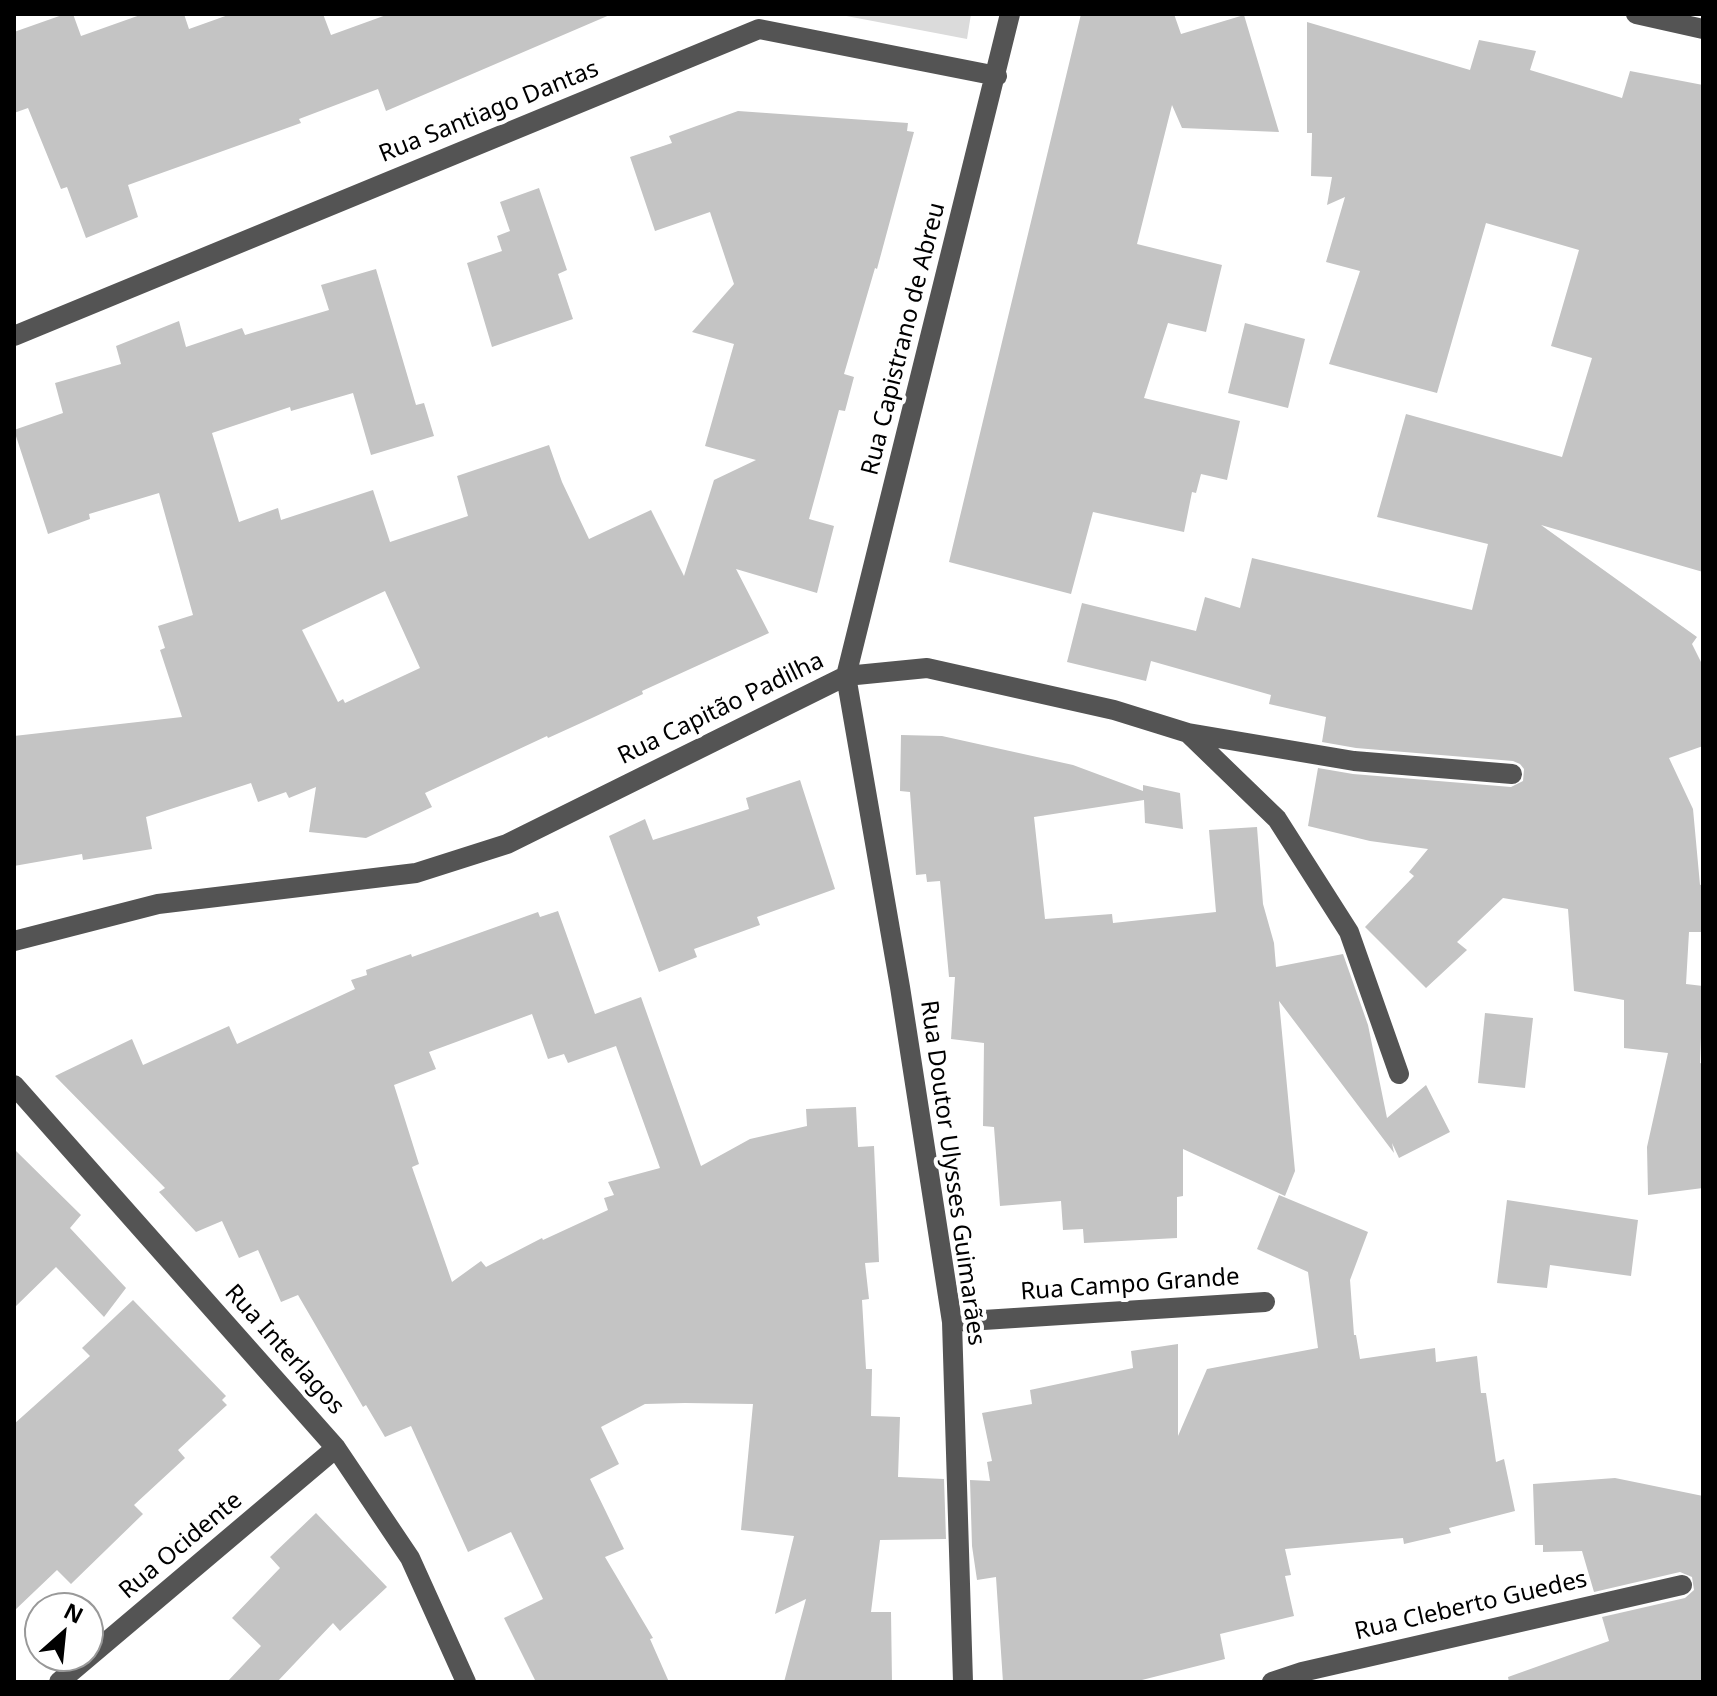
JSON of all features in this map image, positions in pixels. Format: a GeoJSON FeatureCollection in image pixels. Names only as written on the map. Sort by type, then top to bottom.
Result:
{"type":"FeatureCollection","features":[{"type":"Feature","properties":{"kind":"street","name":"Rua Capistrano de Abreu"},"geometry":{"type":"LineString","coordinates":[[846,676],[1010,14]]}},
{"type":"Feature","properties":{"kind":"street"},"geometry":{"type":"LineString","coordinates":[[1636,14],[1703,29]]}},
{"type":"Feature","properties":{"kind":"street","name":"Rua Santiago Dantas"},"geometry":{"type":"LineString","coordinates":[[14,336],[756,22],[997,76]]}},
{"type":"Feature","properties":{"kind":"street","name":"Rua Capitão Padilha"},"geometry":{"type":"LineString","coordinates":[[14,941],[158,904],[416,873],[507,844],[846,676],[927,668],[1114,710],[1188,733],[1354,761],[1512,774]]}},
{"type":"Feature","properties":{"kind":"street","name":"Rua Doutor Ulysses Guimarães"},"geometry":{"type":"LineString","coordinates":[[846,676],[900,987],[952,1322],[963,1682]]}},
{"type":"Feature","properties":{"kind":"street"},"geometry":{"type":"LineString","coordinates":[[1188,733],[1277,819],[1349,932],[1399,1074]]}},
{"type":"Feature","properties":{"kind":"street","name":"Rua Interlagos"},"geometry":{"type":"LineString","coordinates":[[14,1085],[336,1448],[410,1558],[466,1682]]}},
{"type":"Feature","properties":{"kind":"street","name":"Rua Campo Grande"},"geometry":{"type":"LineString","coordinates":[[952,1322],[1265,1302]]}},
{"type":"Feature","properties":{"kind":"street","name":"Rua Ocidente"},"geometry":{"type":"LineString","coordinates":[[59,1682],[336,1448]]}},
{"type":"Feature","properties":{"kind":"street","name":"Rua Cleberto Guedes"},"geometry":{"type":"LineString","coordinates":[[1272,1682],[1302,1672],[1682,1585]]}},
{"type":"Feature","properties":{"kind":"shaded area"},"geometry":{"type":"Polygon","coordinates":[[[836,14],[971,14],[967,39],[836,14]]]}},
{"type":"Feature","properties":{"kind":"building"},"geometry":{"type":"Polygon","coordinates":[[[73,14],[81,36],[143,14],[184,14],[189,29],[231,14],[323,14],[331,35],[389,14],[612,14],[386,111],[378,89],[299,119],[301,123],[128,185],[138,217],[86,238],[67,187],[61,189],[28,108],[14,113],[14,32],[73,14]]]}},
{"type":"Feature","properties":{"kind":"building"},"geometry":{"type":"Polygon","coordinates":[[[1081,14],[1174,14],[1181,34],[1244,15],[1279,132],[1182,128],[1172,105],[1137,244],[1222,265],[1206,332],[1168,323],[1144,398],[1240,421],[1227,480],[1201,474],[1196,493],[1192,492],[1184,532],[1093,512],[1071,594],[949,562],[1081,14]]]}},
{"type":"Feature","properties":{"kind":"building"},"geometry":{"type":"Polygon","coordinates":[[[1307,22],[1470,70],[1479,40],[1536,51],[1530,70],[1622,98],[1630,71],[1703,85],[1703,572],[1541,525],[1697,637],[1692,644],[1703,666],[1703,746],[1669,758],[1693,809],[1700,885],[1703,884],[1703,932],[1689,932],[1686,984],[1703,986],[1700,1063],[1703,1064],[1703,1188],[1648,1195],[1647,1147],[1668,1053],[1624,1048],[1624,1000],[1574,991],[1568,909],[1503,898],[1457,942],[1467,950],[1426,988],[1365,927],[1414,876],[1409,872],[1428,849],[1370,841],[1308,826],[1318,768],[1353,774],[1511,787],[1523,781],[1524,769],[1520,764],[1322,742],[1326,717],[1269,704],[1271,695],[1151,661],[1146,681],[1067,662],[1082,603],[1196,631],[1205,597],[1240,608],[1252,558],[1472,610],[1488,544],[1377,517],[1406,414],[1562,457],[1592,358],[1551,346],[1579,250],[1486,223],[1437,393],[1329,364],[1360,271],[1326,262],[1345,197],[1327,205],[1332,177],[1311,176],[1312,133],[1307,133],[1307,22]]]}},
{"type":"Feature","properties":{"kind":"building"},"geometry":{"type":"Polygon","coordinates":[[[738,111],[908,123],[907,131],[914,132],[877,269],[844,374],[854,377],[845,411],[839,410],[809,519],[834,526],[817,593],[736,569],[769,633],[642,691],[643,694],[592,718],[425,793],[432,807],[366,838],[309,832],[316,787],[289,798],[286,792],[258,802],[251,783],[146,817],[152,849],[83,860],[82,854],[14,866],[14,736],[182,717],[160,650],[165,648],[158,626],[193,615],[159,493],[89,514],[90,519],[48,534],[14,430],[63,413],[55,383],[121,364],[116,346],[179,321],[186,347],[242,328],[245,335],[329,310],[321,285],[376,269],[416,405],[424,403],[434,436],[371,455],[353,393],[291,411],[290,407],[212,433],[239,522],[278,508],[281,520],[373,490],[390,542],[468,516],[457,476],[549,445],[562,482],[589,539],[651,510],[684,576],[714,480],[756,460],[705,446],[734,344],[692,332],[734,284],[710,212],[655,231],[630,157],[672,143],[669,136],[738,111]],[[385,591],[302,630],[338,702],[343,699],[345,703],[420,668],[385,591]]]}},
{"type":"Feature","properties":{"kind":"building"},"geometry":{"type":"Polygon","coordinates":[[[539,188],[567,270],[558,274],[573,319],[492,347],[467,263],[502,251],[497,236],[510,231],[500,202],[539,188]]]}},
{"type":"Feature","properties":{"kind":"building"},"geometry":{"type":"Polygon","coordinates":[[[1245,323],[1305,339],[1288,408],[1228,393],[1245,323]]]}},
{"type":"Feature","properties":{"kind":"building"},"geometry":{"type":"Polygon","coordinates":[[[901,735],[942,736],[1073,765],[1143,791],[1143,785],[1180,793],[1183,829],[1145,823],[1144,800],[1034,817],[1045,919],[1112,914],[1113,923],[1216,912],[1209,830],[1257,827],[1263,904],[1274,943],[1276,967],[1343,954],[1368,1025],[1387,1118],[1426,1085],[1450,1132],[1399,1158],[1392,1143],[1394,1153],[1279,1001],[1295,1171],[1285,1196],[1183,1149],[1183,1196],[1177,1197],[1177,1238],[1084,1243],[1083,1229],[1063,1230],[1061,1201],[1000,1206],[994,1127],[983,1126],[984,1043],[951,1039],[955,977],[949,977],[940,881],[927,882],[926,874],[916,875],[910,792],[900,791],[901,735]]]}},
{"type":"Feature","properties":{"kind":"building"},"geometry":{"type":"Polygon","coordinates":[[[800,780],[835,889],[757,917],[760,925],[694,949],[697,957],[659,972],[609,836],[645,819],[653,840],[749,809],[746,798],[800,780]]]}},
{"type":"Feature","properties":{"kind":"building"},"geometry":{"type":"Polygon","coordinates":[[[558,911],[595,1014],[641,997],[701,1166],[750,1139],[807,1126],[806,1109],[856,1107],[858,1147],[874,1146],[879,1262],[865,1263],[869,1299],[862,1300],[866,1369],[872,1369],[871,1416],[900,1417],[898,1477],[944,1479],[946,1539],[880,1540],[871,1612],[891,1612],[892,1682],[784,1682],[806,1599],[775,1614],[794,1536],[741,1530],[753,1404],[685,1403],[645,1404],[601,1427],[619,1464],[590,1479],[624,1549],[605,1557],[653,1638],[650,1639],[669,1682],[536,1682],[504,1618],[543,1599],[511,1532],[468,1552],[411,1426],[385,1437],[366,1405],[363,1407],[298,1295],[281,1302],[258,1250],[239,1258],[222,1221],[196,1232],[159,1192],[165,1188],[55,1076],[132,1039],[143,1065],[229,1026],[237,1044],[355,989],[351,980],[367,975],[366,970],[538,912],[540,917],[558,911]],[[532,1014],[429,1052],[436,1069],[394,1085],[419,1164],[412,1167],[452,1282],[481,1261],[486,1267],[542,1238],[608,1210],[604,1198],[614,1195],[608,1182],[660,1168],[616,1046],[568,1063],[564,1054],[548,1059],[532,1014]]]}},
{"type":"Feature","properties":{"kind":"building"},"geometry":{"type":"Polygon","coordinates":[[[1485,1013],[1533,1018],[1525,1088],[1478,1083],[1485,1013]]]}},
{"type":"Feature","properties":{"kind":"building"},"geometry":{"type":"Polygon","coordinates":[[[14,1149],[81,1215],[70,1228],[126,1288],[104,1317],[56,1267],[14,1308],[14,1149]]]}},
{"type":"Feature","properties":{"kind":"building"},"geometry":{"type":"Polygon","coordinates":[[[1279,1195],[1368,1232],[1350,1280],[1354,1335],[1360,1359],[1435,1348],[1436,1362],[1477,1356],[1481,1393],[1486,1393],[1496,1462],[1504,1459],[1515,1511],[1449,1528],[1451,1533],[1404,1544],[1403,1538],[1285,1549],[1291,1575],[1285,1576],[1294,1616],[1220,1634],[1225,1659],[1134,1682],[1003,1682],[996,1577],[977,1580],[972,1546],[970,1480],[990,1481],[987,1462],[992,1461],[982,1413],[1032,1404],[1030,1390],[1133,1368],[1131,1351],[1178,1344],[1178,1436],[1207,1369],[1318,1348],[1308,1272],[1257,1249],[1279,1195]]]}},
{"type":"Feature","properties":{"kind":"building"},"geometry":{"type":"Polygon","coordinates":[[[1507,1200],[1638,1220],[1631,1276],[1550,1265],[1547,1288],[1497,1283],[1507,1200]]]}},
{"type":"Feature","properties":{"kind":"building"},"geometry":{"type":"Polygon","coordinates":[[[133,1300],[226,1396],[222,1400],[227,1405],[178,1450],[185,1458],[134,1505],[143,1514],[71,1584],[57,1570],[34,1592],[24,1592],[24,1601],[14,1611],[14,1424],[90,1356],[82,1348],[133,1300]]]}},
{"type":"Feature","properties":{"kind":"building"},"geometry":{"type":"Polygon","coordinates":[[[1615,1478],[1703,1496],[1703,1682],[1509,1682],[1508,1677],[1609,1641],[1602,1617],[1685,1598],[1694,1590],[1692,1577],[1680,1572],[1594,1592],[1582,1551],[1543,1552],[1543,1545],[1535,1545],[1533,1484],[1615,1478]]]}},
{"type":"Feature","properties":{"kind":"building"},"geometry":{"type":"Polygon","coordinates":[[[316,1513],[387,1587],[340,1631],[333,1623],[277,1682],[227,1682],[261,1646],[232,1618],[280,1568],[270,1557],[316,1513]]]}}]}
